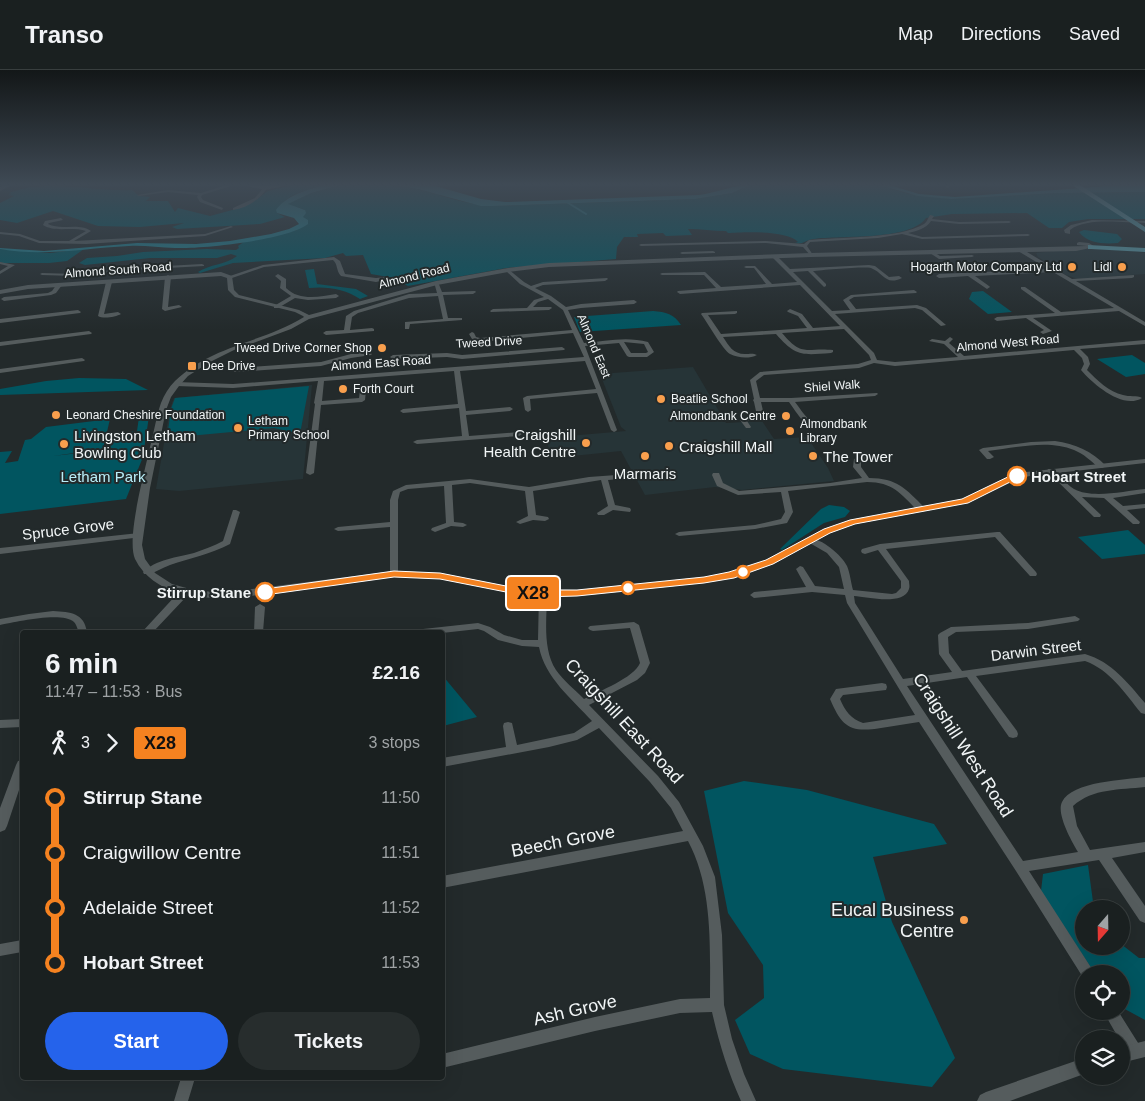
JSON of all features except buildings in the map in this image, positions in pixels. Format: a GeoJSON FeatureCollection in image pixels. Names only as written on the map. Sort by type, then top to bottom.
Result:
{"type":"FeatureCollection","features":[{"type":"Feature","properties":{"kind":"main road"},"geometry":{"type":"LineString","coordinates":[[1085,245],[1132,246],[1145,243]]}},
{"type":"Feature","properties":{"kind":"main road"},"geometry":{"type":"LineString","coordinates":[[1085,245],[1145,250]]}},
{"type":"Feature","properties":{"kind":"street"},"geometry":{"type":"LineString","coordinates":[[1,233],[20,235],[39,242],[95,242],[211,233]]}},
{"type":"Feature","properties":{"kind":"street"},"geometry":{"type":"LineString","coordinates":[[71,241],[85,233]]}},
{"type":"Feature","properties":{"kind":"street"},"geometry":{"type":"LineString","coordinates":[[805,246],[809,241],[901,233]]}},
{"type":"Feature","properties":{"kind":"street"},"geometry":{"type":"LineString","coordinates":[[902,233],[922,238],[1028,235]]}},
{"type":"Feature","properties":{"kind":"street"},"geometry":{"type":"LineString","coordinates":[[1068,233],[1085,245]]}},
{"type":"Feature","properties":{"kind":"street"},"geometry":{"type":"LineString","coordinates":[[640,246],[766,242],[805,246]]}},
{"type":"Feature","properties":{"kind":"street"},"geometry":{"type":"LineString","coordinates":[[692,244],[697,252]]}},
{"type":"Feature","properties":{"kind":"street","name":"Almond Road"},"geometry":{"type":"LineString","coordinates":[[147,572],[139,557],[139,534],[145,488],[162,410],[170,392],[176,384],[204,362],[226,351],[291,327],[307,318],[436,283],[508,270],[586,262],[1020,250],[1085,245]]}},
{"type":"Feature","properties":{"kind":"street"},"geometry":{"type":"LineString","coordinates":[[805,246],[811,255]]}},
{"type":"Feature","properties":{"kind":"street"},"geometry":{"type":"LineString","coordinates":[[1020,250],[1143,322]]}},
{"type":"Feature","properties":{"kind":"street"},"geometry":{"type":"LineString","coordinates":[[682,253],[713,252]]}},
{"type":"Feature","properties":{"kind":"street"},"geometry":{"type":"LineString","coordinates":[[932,252],[939,258],[972,256]]}},
{"type":"Feature","properties":{"kind":"street"},"geometry":{"type":"LineString","coordinates":[[775,257],[872,354],[874,361]]}},
{"type":"Feature","properties":{"kind":"street"},"geometry":{"type":"LineString","coordinates":[[307,318],[306,315],[298,311],[236,296],[231,290],[230,277],[263,266],[334,258],[338,261],[341,273],[344,275],[375,282],[387,279]]}},
{"type":"Feature","properties":{"kind":"street"},"geometry":{"type":"LineString","coordinates":[[0,263],[13,265],[0,272]]}},
{"type":"Feature","properties":{"kind":"street"},"geometry":{"type":"LineString","coordinates":[[42,274],[75,275],[202,265]]}},
{"type":"Feature","properties":{"kind":"street"},"geometry":{"type":"LineString","coordinates":[[789,271],[869,266],[888,278],[899,278]]}},
{"type":"Feature","properties":{"kind":"street"},"geometry":{"type":"LineString","coordinates":[[746,267],[755,267],[770,285]]}},
{"type":"Feature","properties":{"kind":"street"},"geometry":{"type":"LineString","coordinates":[[136,280],[140,269]]}},
{"type":"Feature","properties":{"kind":"street","name":"Almond East"},"geometry":{"type":"LineString","coordinates":[[508,270],[530,288],[549,297],[565,309],[582,345],[614,430]]}},
{"type":"Feature","properties":{"kind":"street"},"geometry":{"type":"LineString","coordinates":[[808,270],[824,285]]}},
{"type":"Feature","properties":{"kind":"street"},"geometry":{"type":"LineString","coordinates":[[939,276],[1055,270]]}},
{"type":"Feature","properties":{"kind":"street"},"geometry":{"type":"LineString","coordinates":[[662,274],[705,273],[719,288]]}},
{"type":"Feature","properties":{"kind":"street","name":"Almond South Road"},"geometry":{"type":"LineString","coordinates":[[0,292],[59,285],[197,275],[216,274],[230,277]]}},
{"type":"Feature","properties":{"kind":"street"},"geometry":{"type":"LineString","coordinates":[[969,274],[987,287]]}},
{"type":"Feature","properties":{"kind":"street"},"geometry":{"type":"LineString","coordinates":[[1071,280],[1132,276]]}},
{"type":"Feature","properties":{"kind":"street"},"geometry":{"type":"LineString","coordinates":[[168,278],[165,310],[178,307]]}},
{"type":"Feature","properties":{"kind":"street"},"geometry":{"type":"LineString","coordinates":[[277,278],[284,280],[283,288],[295,296],[319,298],[336,296]]}},
{"type":"Feature","properties":{"kind":"street"},"geometry":{"type":"LineString","coordinates":[[530,288],[543,284],[606,279]]}},
{"type":"Feature","properties":{"kind":"street"},"geometry":{"type":"LineString","coordinates":[[109,282],[100,319],[118,314]]}},
{"type":"Feature","properties":{"kind":"street"},"geometry":{"type":"LineString","coordinates":[[436,283],[441,294],[446,320]]}},
{"type":"Feature","properties":{"kind":"street"},"geometry":{"type":"LineString","coordinates":[[680,292],[801,283]]}},
{"type":"Feature","properties":{"kind":"street"},"geometry":{"type":"LineString","coordinates":[[4,299],[52,293],[59,285]]}},
{"type":"Feature","properties":{"kind":"street"},"geometry":{"type":"LineString","coordinates":[[1023,288],[1060,314]]}},
{"type":"Feature","properties":{"kind":"street"},"geometry":{"type":"LineString","coordinates":[[347,331],[349,316],[356,312],[409,296],[474,292]]}},
{"type":"Feature","properties":{"kind":"street"},"geometry":{"type":"LineString","coordinates":[[854,311],[846,300],[854,296],[914,292]]}},
{"type":"Feature","properties":{"kind":"street"},"geometry":{"type":"LineString","coordinates":[[276,307],[295,296]]}},
{"type":"Feature","properties":{"kind":"street"},"geometry":{"type":"LineString","coordinates":[[1034,296],[1047,296]]}},
{"type":"Feature","properties":{"kind":"street"},"geometry":{"type":"LineString","coordinates":[[529,309],[536,301],[549,297]]}},
{"type":"Feature","properties":{"kind":"street"},"geometry":{"type":"LineString","coordinates":[[565,309],[634,302]]}},
{"type":"Feature","properties":{"kind":"street"},"geometry":{"type":"LineString","coordinates":[[831,313],[915,306],[924,309],[943,325]]}},
{"type":"Feature","properties":{"kind":"street"},"geometry":{"type":"LineString","coordinates":[[493,311],[549,308]]}},
{"type":"Feature","properties":{"kind":"street"},"geometry":{"type":"LineString","coordinates":[[997,319],[1122,310]]}},
{"type":"Feature","properties":{"kind":"street"},"geometry":{"type":"LineString","coordinates":[[790,311],[800,315],[811,329]]}},
{"type":"Feature","properties":{"kind":"street"},"geometry":{"type":"LineString","coordinates":[[0,321],[68,316],[78,312]]}},
{"type":"Feature","properties":{"kind":"street"},"geometry":{"type":"LineString","coordinates":[[697,314],[735,312]]}},
{"type":"Feature","properties":{"kind":"street"},"geometry":{"type":"LineString","coordinates":[[704,314],[730,352],[741,356],[754,355]]}},
{"type":"Feature","properties":{"kind":"street"},"geometry":{"type":"LineString","coordinates":[[1028,316],[1049,331],[1043,332]]}},
{"type":"Feature","properties":{"kind":"street"},"geometry":{"type":"LineString","coordinates":[[407,328],[408,323],[460,319]]}},
{"type":"Feature","properties":{"kind":"street"},"geometry":{"type":"LineString","coordinates":[[719,336],[845,327]]}},
{"type":"Feature","properties":{"kind":"street"},"geometry":{"type":"LineString","coordinates":[[326,332],[372,330]]}},
{"type":"Feature","properties":{"kind":"street","name":"Tweed Drive"},"geometry":{"type":"LineString","coordinates":[[472,334],[474,338],[480,340],[576,331]]}},
{"type":"Feature","properties":{"kind":"street"},"geometry":{"type":"LineString","coordinates":[[778,332],[792,350],[800,353],[830,351]]}},
{"type":"Feature","properties":{"kind":"street"},"geometry":{"type":"LineString","coordinates":[[0,344],[77,337],[89,333]]}},
{"type":"Feature","properties":{"kind":"street"},"geometry":{"type":"LineString","coordinates":[[582,345],[621,342],[644,341],[651,352],[647,355],[629,355],[621,342]]}},
{"type":"Feature","properties":{"kind":"street"},"geometry":{"type":"LineString","coordinates":[[932,341],[948,341],[963,358]]}},
{"type":"Feature","properties":{"kind":"street","name":"Almond West Road"},"geometry":{"type":"LineString","coordinates":[[761,417],[753,380],[762,373],[860,366],[874,361],[895,364],[1145,342]]}},
{"type":"Feature","properties":{"kind":"street","name":"Tweed Drive"},"geometry":{"type":"LineString","coordinates":[[393,358],[447,354],[462,357],[562,348]]}},
{"type":"Feature","properties":{"kind":"street"},"geometry":{"type":"LineString","coordinates":[[1074,348],[1085,357],[1087,364],[1084,370],[1110,392],[1117,397],[1125,399],[1139,398]]}},
{"type":"Feature","properties":{"kind":"street"},"geometry":{"type":"LineString","coordinates":[[235,370],[321,364],[352,356],[369,354]]}},
{"type":"Feature","properties":{"kind":"street"},"geometry":{"type":"LineString","coordinates":[[417,356],[418,372]]}},
{"type":"Feature","properties":{"kind":"street","name":"Almond East Road"},"geometry":{"type":"LineString","coordinates":[[176,384],[232,386],[587,359]]}},
{"type":"Feature","properties":{"kind":"street"},"geometry":{"type":"LineString","coordinates":[[0,371],[71,364],[82,360]]}},
{"type":"Feature","properties":{"kind":"street"},"geometry":{"type":"LineString","coordinates":[[279,382],[284,366]]}},
{"type":"Feature","properties":{"kind":"street"},"geometry":{"type":"LineString","coordinates":[[457,369],[466,438]]}},
{"type":"Feature","properties":{"kind":"street"},"geometry":{"type":"LineString","coordinates":[[310,473],[321,379]]}},
{"type":"Feature","properties":{"kind":"street"},"geometry":{"type":"LineString","coordinates":[[318,403],[362,400],[363,390]]}},
{"type":"Feature","properties":{"kind":"street"},"geometry":{"type":"LineString","coordinates":[[528,410],[526,398],[529,396],[600,391]]}},
{"type":"Feature","properties":{"kind":"street","name":"Shiel Walk"},"geometry":{"type":"LineString","coordinates":[[756,400],[791,400],[875,394]]}},
{"type":"Feature","properties":{"kind":"street","name":"Shiel Walk"},"geometry":{"type":"LineString","coordinates":[[791,400],[811,426],[820,428],[837,426]]}},
{"type":"Feature","properties":{"kind":"street"},"geometry":{"type":"LineString","coordinates":[[403,411],[510,409]]}},
{"type":"Feature","properties":{"kind":"street"},"geometry":{"type":"LineString","coordinates":[[748,427],[743,420],[770,416]]}},
{"type":"Feature","properties":{"kind":"street"},"geometry":{"type":"LineString","coordinates":[[417,442],[519,434]]}},
{"type":"Feature","properties":{"kind":"street"},"geometry":{"type":"LineString","coordinates":[[990,457],[983,450],[1066,444],[1078,448],[1102,466]]}},
{"type":"Feature","properties":{"kind":"street"},"geometry":{"type":"LineString","coordinates":[[867,480],[857,467],[857,461],[867,457],[887,456]]}},
{"type":"Feature","properties":{"kind":"street"},"geometry":{"type":"LineString","coordinates":[[147,572],[166,585],[185,592],[231,596],[394,574],[440,576],[516,591],[543,594],[577,593],[664,585],[731,575],[770,562],[827,531],[853,522],[975,498],[1020,475],[1145,461]]}},
{"type":"Feature","properties":{"kind":"street"},"geometry":{"type":"LineString","coordinates":[[1051,471],[1097,514]]}},
{"type":"Feature","properties":{"kind":"street"},"geometry":{"type":"LineString","coordinates":[[394,574],[394,500],[397,491],[406,487],[470,482],[530,489],[630,476]]}},
{"type":"Feature","properties":{"kind":"street"},"geometry":{"type":"LineString","coordinates":[[716,476],[720,484],[738,493],[880,480],[899,487],[921,509]]}},
{"type":"Feature","properties":{"kind":"street"},"geometry":{"type":"LineString","coordinates":[[604,478],[612,507]]}},
{"type":"Feature","properties":{"kind":"street"},"geometry":{"type":"LineString","coordinates":[[448,483],[450,524]]}},
{"type":"Feature","properties":{"kind":"street"},"geometry":{"type":"LineString","coordinates":[[530,489],[532,517]]}},
{"type":"Feature","properties":{"kind":"street"},"geometry":{"type":"LineString","coordinates":[[679,534],[755,527],[784,521],[789,512],[784,490]]}},
{"type":"Feature","properties":{"kind":"street"},"geometry":{"type":"LineString","coordinates":[[1072,491],[1085,495],[1145,491]]}},
{"type":"Feature","properties":{"kind":"street"},"geometry":{"type":"LineString","coordinates":[[1106,495],[1136,522]]}},
{"type":"Feature","properties":{"kind":"street"},"geometry":{"type":"LineString","coordinates":[[1121,509],[1144,506]]}},
{"type":"Feature","properties":{"kind":"street"},"geometry":{"type":"LineString","coordinates":[[601,513],[612,507],[627,510]]}},
{"type":"Feature","properties":{"kind":"street"},"geometry":{"type":"LineString","coordinates":[[147,572],[173,560],[211,551],[227,542],[236,512]]}},
{"type":"Feature","properties":{"kind":"street"},"geometry":{"type":"LineString","coordinates":[[520,522],[532,517],[545,519]]}},
{"type":"Feature","properties":{"kind":"street"},"geometry":{"type":"LineString","coordinates":[[338,529],[394,524]]}},
{"type":"Feature","properties":{"kind":"street"},"geometry":{"type":"LineString","coordinates":[[436,530],[450,524],[463,525]]}},
{"type":"Feature","properties":{"kind":"street","name":"Spruce Grove"},"geometry":{"type":"LineString","coordinates":[[0,551],[139,534]]}},
{"type":"Feature","properties":{"kind":"street"},"geometry":{"type":"LineString","coordinates":[[865,550],[997,534],[1033,574]]}},
{"type":"Feature","properties":{"kind":"street","name":"Craigshill West Road"},"geometry":{"type":"LineString","coordinates":[[811,540],[830,551],[844,566],[851,602],[922,718],[1020,867],[1081,965]]}},
{"type":"Feature","properties":{"kind":"street"},"geometry":{"type":"LineString","coordinates":[[754,595],[812,589],[848,591],[892,597],[899,595],[905,589],[905,581],[880,548]]}},
{"type":"Feature","properties":{"kind":"street"},"geometry":{"type":"LineString","coordinates":[[800,569],[812,589]]}},
{"type":"Feature","properties":{"kind":"street"},"geometry":{"type":"LineString","coordinates":[[149,630],[185,592]]}},
{"type":"Feature","properties":{"kind":"street","name":"Craigshill East Road"},"geometry":{"type":"LineString","coordinates":[[543,594],[541,644],[544,658],[553,674],[654,779],[675,805],[691,835],[709,877],[716,935],[717,1005],[725,1040],[748,1101]]}},
{"type":"Feature","properties":{"kind":"street"},"geometry":{"type":"LineString","coordinates":[[258,630],[260,607]]}},
{"type":"Feature","properties":{"kind":"street"},"geometry":{"type":"LineString","coordinates":[[0,622],[60,614],[70,616],[79,621],[83,630]]}},
{"type":"Feature","properties":{"kind":"street","name":"Darwin Street"},"geometry":{"type":"LineString","coordinates":[[1013,734],[964,674],[944,654],[943,635],[954,629],[1028,626],[1075,619]]}},
{"type":"Feature","properties":{"kind":"street"},"geometry":{"type":"LineString","coordinates":[[441,630],[478,626],[502,638],[522,643],[541,644]]}},
{"type":"Feature","properties":{"kind":"street"},"geometry":{"type":"LineString","coordinates":[[582,704],[634,677],[642,670],[645,663],[634,626],[593,628]]}},
{"type":"Feature","properties":{"kind":"street","name":"Darwin Street"},"geometry":{"type":"LineString","coordinates":[[901,683],[1085,657],[1096,660],[1110,669],[1145,710]]}},
{"type":"Feature","properties":{"kind":"street"},"geometry":{"type":"LineString","coordinates":[[882,687],[840,692],[835,699],[842,716],[855,726],[863,727],[922,718]]}},
{"type":"Feature","properties":{"kind":"street"},"geometry":{"type":"LineString","coordinates":[[445,762],[577,736],[599,722]]}},
{"type":"Feature","properties":{"kind":"street"},"geometry":{"type":"LineString","coordinates":[[0,724],[20,723]]}},
{"type":"Feature","properties":{"kind":"street"},"geometry":{"type":"LineString","coordinates":[[508,726],[512,749]]}},
{"type":"Feature","properties":{"kind":"street"},"geometry":{"type":"LineString","coordinates":[[0,826],[20,776]]}},
{"type":"Feature","properties":{"kind":"street"},"geometry":{"type":"LineString","coordinates":[[1088,857],[1071,830],[1067,816],[1067,804],[1076,795],[1088,789],[1145,782]]}},
{"type":"Feature","properties":{"kind":"street","name":"Beech Grove"},"geometry":{"type":"LineString","coordinates":[[445,881],[691,835]]}},
{"type":"Feature","properties":{"kind":"street"},"geometry":{"type":"LineString","coordinates":[[1020,867],[1145,847]]}},
{"type":"Feature","properties":{"kind":"street"},"geometry":{"type":"LineString","coordinates":[[1103,855],[1145,917]]}},
{"type":"Feature","properties":{"kind":"street"},"geometry":{"type":"LineString","coordinates":[[0,950],[20,946]]}},
{"type":"Feature","properties":{"kind":"street","name":"Ash Grove"},"geometry":{"type":"LineString","coordinates":[[445,1060],[595,1024],[680,1006],[717,1005]]}},
{"type":"Feature","properties":{"kind":"street"},"geometry":{"type":"LineString","coordinates":[[1115,1020],[1134,1051]]}},
{"type":"Feature","properties":{"kind":"street"},"geometry":{"type":"LineString","coordinates":[[986,1101],[1075,1069]]}},
{"type":"Feature","properties":{"kind":"street"},"geometry":{"type":"LineString","coordinates":[[181,1101],[187,1080]]}},
{"type":"Feature","properties":{"kind":"shaded area"},"geometry":{"type":"Polygon","coordinates":[[[289,233],[224,245],[188,248],[135,246],[32,252],[0,249],[44,251],[137,243],[196,244],[230,241],[289,233]]]}},
{"type":"Feature","properties":{"kind":"shaded area"},"geometry":{"type":"Polygon","coordinates":[[[1069,249],[1116,249],[1145,253],[1145,274],[1078,279],[1066,275],[1038,257],[1036,253],[1069,249]]]}},
{"type":"Feature","properties":{"kind":"shaded area"},"geometry":{"type":"Polygon","coordinates":[[[693,367],[726,423],[762,421],[774,439],[807,437],[828,468],[834,481],[742,490],[715,487],[645,495],[621,451],[553,458],[545,438],[626,431],[621,427],[600,374],[693,367]]]}},
{"type":"Feature","properties":{"kind":"shaded area","name":"Letham Primary School"},"geometry":{"type":"Polygon","coordinates":[[[312,385],[303,479],[179,491],[156,489],[170,409],[174,398],[312,385]]]}},
{"type":"Feature","properties":{"kind":"green space"},"geometry":{"type":"Polygon","coordinates":[[[282,233],[660,233],[637,234],[638,237],[624,237],[617,247],[616,259],[506,268],[408,286],[394,278],[371,274],[363,255],[346,256],[343,253],[325,258],[233,263],[200,273],[198,272],[207,267],[228,261],[237,256],[231,254],[217,258],[150,258],[85,265],[79,263],[87,258],[143,252],[207,249],[236,250],[245,241],[282,233]]]}},
{"type":"Feature","properties":{"kind":"green space"},"geometry":{"type":"Polygon","coordinates":[[[663,233],[691,233],[692,235],[666,236],[663,233]]]}},
{"type":"Feature","properties":{"kind":"green space"},"geometry":{"type":"Polygon","coordinates":[[[766,233],[894,233],[813,239],[802,243],[795,243],[798,242],[785,235],[766,233]]]}},
{"type":"Feature","properties":{"kind":"green space"},"geometry":{"type":"Polygon","coordinates":[[[1080,233],[1110,233],[1117,234],[1122,239],[1118,243],[1108,243],[1092,241],[1080,233]]]}},
{"type":"Feature","properties":{"kind":"green space"},"geometry":{"type":"Polygon","coordinates":[[[0,249],[50,253],[84,249],[67,261],[3,263],[0,262],[0,249]]]}},
{"type":"Feature","properties":{"kind":"green space"},"geometry":{"type":"Polygon","coordinates":[[[314,269],[317,284],[356,289],[368,296],[360,299],[336,289],[309,288],[305,270],[314,269]]]}},
{"type":"Feature","properties":{"kind":"green space"},"geometry":{"type":"Polygon","coordinates":[[[983,291],[1012,312],[988,314],[969,299],[972,292],[983,291]]]}},
{"type":"Feature","properties":{"kind":"green space"},"geometry":{"type":"Polygon","coordinates":[[[653,311],[669,314],[676,318],[681,325],[580,332],[574,317],[653,311]]]}},
{"type":"Feature","properties":{"kind":"green space"},"geometry":{"type":"Polygon","coordinates":[[[1132,355],[1145,363],[1145,374],[1126,377],[1097,359],[1132,355]]]}},
{"type":"Feature","properties":{"kind":"green space"},"geometry":{"type":"Polygon","coordinates":[[[79,378],[126,379],[148,390],[0,395],[0,389],[46,381],[79,378]]]}},
{"type":"Feature","properties":{"kind":"green space"},"geometry":{"type":"Polygon","coordinates":[[[309,386],[300,434],[274,428],[167,438],[171,409],[175,398],[309,386]]]}},
{"type":"Feature","properties":{"kind":"green space","name":"Letham Park"},"geometry":{"type":"Polygon","coordinates":[[[149,416],[143,457],[126,499],[0,514],[0,452],[12,451],[5,463],[18,461],[25,440],[31,439],[46,427],[110,419],[103,449],[53,456],[105,450],[109,435],[137,431],[139,417],[149,416]]]}},
{"type":"Feature","properties":{"kind":"green space"},"geometry":{"type":"Polygon","coordinates":[[[829,505],[844,507],[850,511],[845,517],[824,523],[782,550],[780,549],[821,509],[829,505]]]}},
{"type":"Feature","properties":{"kind":"green space"},"geometry":{"type":"Polygon","coordinates":[[[1128,530],[1145,545],[1145,554],[1102,559],[1078,537],[1128,530]]]}},
{"type":"Feature","properties":{"kind":"green space"},"geometry":{"type":"Polygon","coordinates":[[[445,678],[477,717],[445,725],[445,678]]]}},
{"type":"Feature","properties":{"kind":"green space"},"geometry":{"type":"Polygon","coordinates":[[[744,781],[807,790],[934,824],[947,844],[873,857],[892,922],[955,1058],[932,1087],[783,1069],[750,1054],[735,1020],[764,998],[763,965],[728,913],[704,791],[744,781]]]}},
{"type":"Feature","properties":{"kind":"green space"},"geometry":{"type":"Polygon","coordinates":[[[1088,865],[1093,900],[1075,900],[1075,943],[1041,891],[1043,874],[1088,865]]]}},
{"type":"Feature","properties":{"kind":"green space"},"geometry":{"type":"Polygon","coordinates":[[[1130,951],[1139,958],[1145,958],[1145,1020],[1130,1012],[1130,965],[1089,965],[1083,955],[1130,955],[1130,951]]]}},
{"type":"Feature","properties":{"kind":"bus line","name":"X28"},"geometry":{"type":"LineString","coordinates":[[265,592],[394,574],[440,576],[516,591],[543,594],[577,593],[704,580],[750,570],[788,554],[827,531],[853,522],[975,498],[1017,476]]}},
{"type":"Feature","properties":{"kind":"place","name":"Hogarth Motor Company Ltd"},"geometry":{"type":"Point","coordinates":[1072,267]}},
{"type":"Feature","properties":{"kind":"place","name":"Lidl"},"geometry":{"type":"Point","coordinates":[1122,267]}},
{"type":"Feature","properties":{"kind":"place","name":"Tweed Drive Corner Shop"},"geometry":{"type":"Point","coordinates":[382,348]}},
{"type":"Feature","properties":{"kind":"place","name":"Dee Drive"},"geometry":{"type":"Point","coordinates":[192,366]}},
{"type":"Feature","properties":{"kind":"place","name":"Forth Court"},"geometry":{"type":"Point","coordinates":[343,389]}},
{"type":"Feature","properties":{"kind":"place","name":"Beatlie School"},"geometry":{"type":"Point","coordinates":[661,399]}},
{"type":"Feature","properties":{"kind":"place","name":"Leonard Cheshire Foundation"},"geometry":{"type":"Point","coordinates":[56,415]}},
{"type":"Feature","properties":{"kind":"place","name":"Almondbank Centre"},"geometry":{"type":"Point","coordinates":[786,416]}},
{"type":"Feature","properties":{"kind":"place","name":"Letham Primary School"},"geometry":{"type":"Point","coordinates":[238,428]}},
{"type":"Feature","properties":{"kind":"place","name":"Almondbank Library"},"geometry":{"type":"Point","coordinates":[790,431]}},
{"type":"Feature","properties":{"kind":"place","name":"Craigshill Health Centre"},"geometry":{"type":"Point","coordinates":[586,443]}},
{"type":"Feature","properties":{"kind":"place","name":"Livingston Letham Bowling Club"},"geometry":{"type":"Point","coordinates":[64,444]}},
{"type":"Feature","properties":{"kind":"place","name":"Craigshill Mall"},"geometry":{"type":"Point","coordinates":[669,446]}},
{"type":"Feature","properties":{"kind":"place","name":"Marmaris"},"geometry":{"type":"Point","coordinates":[645,456]}},
{"type":"Feature","properties":{"kind":"place","name":"The Tower"},"geometry":{"type":"Point","coordinates":[813,456]}},
{"type":"Feature","properties":{"kind":"place","name":"Hobart Street"},"geometry":{"type":"Point","coordinates":[1017,476]}},
{"type":"Feature","properties":{"kind":"place","name":"Stirrup Stane"},"geometry":{"type":"Point","coordinates":[265,592]}},
{"type":"Feature","properties":{"kind":"place","name":"Eucal Business Centre"},"geometry":{"type":"Point","coordinates":[964,920]}}]}
